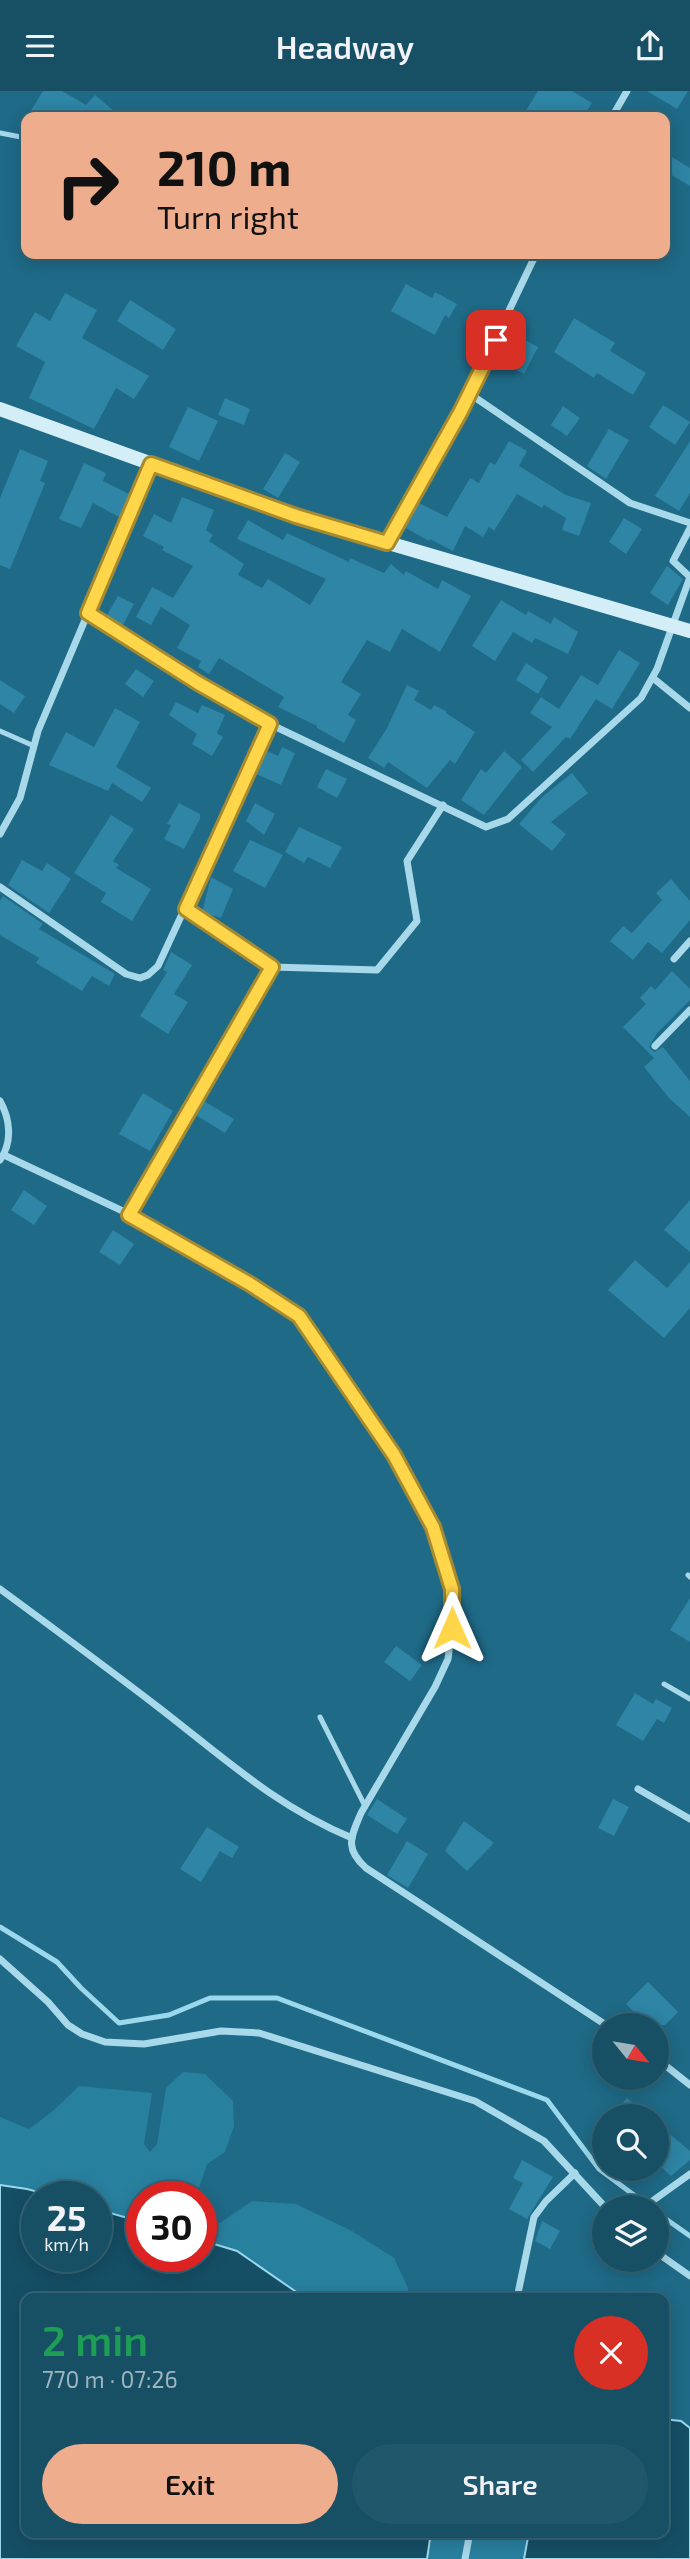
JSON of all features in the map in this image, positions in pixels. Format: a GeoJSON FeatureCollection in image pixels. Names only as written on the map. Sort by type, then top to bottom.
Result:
{"type":"FeatureCollection","features":[{"type":"Feature","properties":{"kind":"main road"},"geometry":{"type":"LineString","coordinates":[[0,409],[296,516],[690,631]]}},
{"type":"Feature","properties":{"kind":"street"},"geometry":{"type":"LineString","coordinates":[[615,112],[627,91]]}},
{"type":"Feature","properties":{"kind":"street"},"geometry":{"type":"LineString","coordinates":[[387,543],[470,394],[534,259]]}},
{"type":"Feature","properties":{"kind":"street"},"geometry":{"type":"LineString","coordinates":[[470,394],[630,503],[690,523]]}},
{"type":"Feature","properties":{"kind":"street"},"geometry":{"type":"LineString","coordinates":[[0,834],[20,798],[38,731],[151,464]]}},
{"type":"Feature","properties":{"kind":"street"},"geometry":{"type":"LineString","coordinates":[[88,613],[198,683],[270,724],[486,827],[508,819],[641,698],[653,677],[690,577],[673,561],[690,529]]}},
{"type":"Feature","properties":{"kind":"street"},"geometry":{"type":"LineString","coordinates":[[653,677],[690,708]]}},
{"type":"Feature","properties":{"kind":"street"},"geometry":{"type":"LineString","coordinates":[[0,887],[126,974],[136,978],[149,975],[158,966],[186,909],[270,724]]}},
{"type":"Feature","properties":{"kind":"street"},"geometry":{"type":"LineString","coordinates":[[186,909],[272,967],[377,970],[416,921],[407,861],[443,805]]}},
{"type":"Feature","properties":{"kind":"street"},"geometry":{"type":"LineString","coordinates":[[674,959],[690,941]]}},
{"type":"Feature","properties":{"kind":"street"},"geometry":{"type":"LineString","coordinates":[[129,1215],[272,967]]}},
{"type":"Feature","properties":{"kind":"street"},"geometry":{"type":"LineString","coordinates":[[655,1047],[690,1010]]}},
{"type":"Feature","properties":{"kind":"street"},"geometry":{"type":"LineString","coordinates":[[0,1101],[8,1116],[9,1139],[2,1157],[129,1215],[250,1284],[299,1316],[394,1455],[433,1527],[452,1589],[452,1628],[448,1659],[435,1687],[365,1806],[352,1838],[351,1849],[366,1867],[592,2016]]}},
{"type":"Feature","properties":{"kind":"street"},"geometry":{"type":"LineString","coordinates":[[0,1589],[158,1707],[261,1789],[305,1817],[352,1838]]}},
{"type":"Feature","properties":{"kind":"street"},"geometry":{"type":"LineString","coordinates":[[638,1789],[690,1819]]}},
{"type":"Feature","properties":{"kind":"street"},"geometry":{"type":"LineString","coordinates":[[0,1959],[48,2001],[68,2025],[105,2042],[144,2044],[221,2031],[259,2033],[475,2101],[544,2141],[594,2195]]}},
{"type":"Feature","properties":{"kind":"street"},"geometry":{"type":"LineString","coordinates":[[669,2068],[690,2085]]}},
{"type":"Feature","properties":{"kind":"street"},"geometry":{"type":"LineString","coordinates":[[518,2293],[534,2217],[546,2201],[575,2173]]}},
{"type":"Feature","properties":{"kind":"street"},"geometry":{"type":"LineString","coordinates":[[659,2195],[690,2174]]}},
{"type":"Feature","properties":{"kind":"street"},"geometry":{"type":"LineString","coordinates":[[669,2261],[690,2276]]}},
{"type":"Feature","properties":{"kind":"street"},"geometry":{"type":"LineString","coordinates":[[465,2559],[469,2538]]}},
{"type":"Feature","properties":{"kind":"lane"},"geometry":{"type":"LineString","coordinates":[[0,133],[21,137]]}},
{"type":"Feature","properties":{"kind":"lane"},"geometry":{"type":"LineString","coordinates":[[0,731],[34,746]]}},
{"type":"Feature","properties":{"kind":"lane"},"geometry":{"type":"LineString","coordinates":[[664,1684],[690,1699]]}},
{"type":"Feature","properties":{"kind":"lane"},"geometry":{"type":"LineString","coordinates":[[320,1717],[365,1806]]}},
{"type":"Feature","properties":{"kind":"shaded area"},"geometry":{"type":"Polygon","coordinates":[[[183,2072],[205,2074],[233,2101],[234,2126],[225,2152],[207,2164],[201,2181],[126,2181],[126,2272],[217,2272],[217,2222],[220,2223],[252,2201],[296,2204],[352,2231],[394,2258],[408,2293],[21,2293],[21,2538],[669,2538],[690,2559],[0,2559],[0,2117],[29,2129],[79,2086],[152,2093],[144,2144],[150,2152],[157,2144],[166,2088],[183,2072]]]}},
{"type":"Feature","properties":{"kind":"shaded area"},"geometry":{"type":"Polygon","coordinates":[[[0,2185],[21,2188],[21,2272],[112,2272],[112,2214],[126,2217],[126,2272],[217,2272],[217,2245],[237,2251],[298,2293],[21,2293],[21,2538],[430,2538],[427,2559],[0,2559],[0,2185]]]}},
{"type":"Feature","properties":{"kind":"shaded area"},"geometry":{"type":"Polygon","coordinates":[[[669,2420],[681,2421],[690,2428],[690,2559],[524,2559],[528,2538],[669,2538],[669,2420]]]}},
{"type":"Feature","properties":{"kind":"building"},"geometry":{"type":"Polygon","coordinates":[[[43,91],[62,91],[86,105],[95,95],[115,112],[30,112],[43,91]]]}},
{"type":"Feature","properties":{"kind":"building"},"geometry":{"type":"Polygon","coordinates":[[[538,91],[572,91],[592,103],[586,112],[525,112],[538,91]]]}},
{"type":"Feature","properties":{"kind":"building"},"geometry":{"type":"Polygon","coordinates":[[[647,91],[688,91],[677,109],[647,91]]]}},
{"type":"Feature","properties":{"kind":"building"},"geometry":{"type":"Polygon","coordinates":[[[672,157],[690,168],[690,186],[670,174],[672,157]]]}},
{"type":"Feature","properties":{"kind":"building"},"geometry":{"type":"Polygon","coordinates":[[[406,284],[432,298],[435,292],[457,304],[449,318],[445,315],[435,335],[391,311],[406,284]]]}},
{"type":"Feature","properties":{"kind":"building"},"geometry":{"type":"Polygon","coordinates":[[[65,293],[97,310],[82,338],[149,376],[134,399],[116,388],[94,429],[29,398],[45,362],[16,346],[35,312],[50,321],[65,293]]]}},
{"type":"Feature","properties":{"kind":"building"},"geometry":{"type":"Polygon","coordinates":[[[130,300],[176,329],[163,350],[117,321],[130,300]]]}},
{"type":"Feature","properties":{"kind":"building"},"geometry":{"type":"Polygon","coordinates":[[[574,318],[615,343],[610,351],[646,373],[633,395],[597,373],[594,378],[554,352],[574,318]]]}},
{"type":"Feature","properties":{"kind":"building"},"geometry":{"type":"Polygon","coordinates":[[[508,331],[538,347],[524,374],[494,357],[508,331]]]}},
{"type":"Feature","properties":{"kind":"building"},"geometry":{"type":"Polygon","coordinates":[[[225,398],[250,409],[244,425],[218,415],[225,398]]]}},
{"type":"Feature","properties":{"kind":"building"},"geometry":{"type":"Polygon","coordinates":[[[663,405],[690,422],[675,445],[649,427],[663,405]]]}},
{"type":"Feature","properties":{"kind":"building"},"geometry":{"type":"Polygon","coordinates":[[[563,406],[580,418],[567,436],[551,425],[563,406]]]}},
{"type":"Feature","properties":{"kind":"building"},"geometry":{"type":"Polygon","coordinates":[[[188,407],[218,421],[199,461],[169,447],[188,407]]]}},
{"type":"Feature","properties":{"kind":"building"},"geometry":{"type":"Polygon","coordinates":[[[609,429],[629,440],[606,479],[587,466],[609,429]]]}},
{"type":"Feature","properties":{"kind":"building"},"geometry":{"type":"Polygon","coordinates":[[[509,441],[527,451],[519,466],[566,495],[591,503],[579,536],[562,530],[566,518],[517,494],[494,531],[489,527],[483,537],[465,526],[453,551],[404,527],[417,502],[447,517],[470,478],[479,483],[490,462],[495,465],[509,441]]]}},
{"type":"Feature","properties":{"kind":"building"},"geometry":{"type":"Polygon","coordinates":[[[690,441],[690,493],[679,511],[655,496],[690,441]]]}},
{"type":"Feature","properties":{"kind":"building"},"geometry":{"type":"Polygon","coordinates":[[[20,449],[48,461],[40,481],[45,483],[10,569],[0,565],[0,498],[20,449]]]}},
{"type":"Feature","properties":{"kind":"building"},"geometry":{"type":"Polygon","coordinates":[[[285,453],[300,462],[278,498],[263,489],[285,453]]]}},
{"type":"Feature","properties":{"kind":"building"},"geometry":{"type":"Polygon","coordinates":[[[84,463],[106,473],[103,481],[131,495],[121,518],[93,503],[81,528],[59,519],[84,463]]]}},
{"type":"Feature","properties":{"kind":"building"},"geometry":{"type":"Polygon","coordinates":[[[182,497],[214,510],[206,530],[213,535],[209,541],[244,564],[238,575],[262,588],[268,579],[310,605],[326,579],[237,539],[248,520],[283,540],[287,533],[349,562],[350,558],[384,573],[391,564],[404,575],[406,571],[438,589],[442,580],[471,596],[440,652],[402,629],[390,652],[367,640],[341,682],[361,694],[348,715],[356,720],[344,743],[278,707],[284,697],[219,658],[209,674],[198,667],[201,661],[177,648],[190,625],[161,607],[151,625],[136,617],[152,587],[173,598],[193,566],[162,550],[164,547],[143,536],[154,514],[171,523],[182,497]]]}},
{"type":"Feature","properties":{"kind":"building"},"geometry":{"type":"Polygon","coordinates":[[[624,518],[642,529],[626,554],[609,542],[624,518]]]}},
{"type":"Feature","properties":{"kind":"building"},"geometry":{"type":"Polygon","coordinates":[[[667,566],[683,579],[668,605],[650,593],[667,566]]]}},
{"type":"Feature","properties":{"kind":"building"},"geometry":{"type":"Polygon","coordinates":[[[118,596],[134,604],[123,625],[106,617],[118,596]]]}},
{"type":"Feature","properties":{"kind":"building"},"geometry":{"type":"Polygon","coordinates":[[[501,600],[526,615],[528,611],[551,624],[554,617],[578,632],[568,654],[535,638],[532,643],[513,632],[495,661],[472,646],[501,600]]]}},
{"type":"Feature","properties":{"kind":"building"},"geometry":{"type":"Polygon","coordinates":[[[619,650],[640,663],[612,709],[596,699],[570,739],[566,737],[533,772],[521,760],[552,727],[530,713],[541,697],[559,709],[581,675],[598,685],[619,650]]]}},
{"type":"Feature","properties":{"kind":"building"},"geometry":{"type":"Polygon","coordinates":[[[526,663],[548,677],[538,694],[516,680],[526,663]]]}},
{"type":"Feature","properties":{"kind":"building"},"geometry":{"type":"Polygon","coordinates":[[[136,669],[154,681],[143,697],[125,684],[136,669]]]}},
{"type":"Feature","properties":{"kind":"building"},"geometry":{"type":"Polygon","coordinates":[[[0,680],[25,696],[14,713],[0,704],[0,680]]]}},
{"type":"Feature","properties":{"kind":"building"},"geometry":{"type":"Polygon","coordinates":[[[407,685],[419,691],[414,700],[431,710],[434,705],[446,711],[475,732],[455,764],[450,760],[427,788],[388,762],[384,768],[368,758],[387,728],[407,685]]]}},
{"type":"Feature","properties":{"kind":"building"},"geometry":{"type":"Polygon","coordinates":[[[176,702],[198,713],[202,705],[225,715],[217,733],[223,737],[212,756],[192,744],[197,734],[169,715],[176,702]]]}},
{"type":"Feature","properties":{"kind":"building"},"geometry":{"type":"Polygon","coordinates":[[[115,708],[140,722],[116,767],[151,788],[142,802],[112,783],[108,791],[49,765],[66,732],[94,747],[115,708]]]}},
{"type":"Feature","properties":{"kind":"building"},"geometry":{"type":"Polygon","coordinates":[[[282,747],[295,753],[281,785],[254,773],[265,750],[278,756],[282,747]]]}},
{"type":"Feature","properties":{"kind":"building"},"geometry":{"type":"Polygon","coordinates":[[[504,751],[522,767],[484,815],[461,800],[481,769],[486,773],[504,751]]]}},
{"type":"Feature","properties":{"kind":"building"},"geometry":{"type":"Polygon","coordinates":[[[326,769],[347,779],[337,798],[317,787],[326,769]]]}},
{"type":"Feature","properties":{"kind":"building"},"geometry":{"type":"Polygon","coordinates":[[[572,773],[588,793],[551,822],[566,834],[552,851],[519,824],[542,797],[572,773]]]}},
{"type":"Feature","properties":{"kind":"building"},"geometry":{"type":"Polygon","coordinates":[[[179,803],[200,814],[184,849],[164,839],[171,825],[167,824],[179,803]]]}},
{"type":"Feature","properties":{"kind":"building"},"geometry":{"type":"Polygon","coordinates":[[[255,803],[275,814],[264,835],[246,821],[255,803]]]}},
{"type":"Feature","properties":{"kind":"building"},"geometry":{"type":"Polygon","coordinates":[[[111,815],[134,829],[113,861],[119,865],[116,868],[151,889],[132,921],[101,902],[106,893],[74,873],[111,815]]]}},
{"type":"Feature","properties":{"kind":"building"},"geometry":{"type":"Polygon","coordinates":[[[299,827],[342,847],[330,868],[308,857],[304,863],[285,852],[299,827]]]}},
{"type":"Feature","properties":{"kind":"building"},"geometry":{"type":"Polygon","coordinates":[[[250,840],[283,855],[265,888],[233,871],[250,840]]]}},
{"type":"Feature","properties":{"kind":"building"},"geometry":{"type":"Polygon","coordinates":[[[22,860],[42,871],[47,863],[71,879],[49,913],[8,885],[22,860]]]}},
{"type":"Feature","properties":{"kind":"building"},"geometry":{"type":"Polygon","coordinates":[[[211,877],[233,889],[221,918],[202,912],[211,877]]]}},
{"type":"Feature","properties":{"kind":"building"},"geometry":{"type":"Polygon","coordinates":[[[671,879],[690,901],[690,920],[662,953],[648,942],[633,960],[610,941],[623,926],[632,933],[662,900],[656,893],[671,879]]]}},
{"type":"Feature","properties":{"kind":"building"},"geometry":{"type":"Polygon","coordinates":[[[3,896],[43,924],[39,929],[115,974],[109,986],[92,976],[82,991],[36,963],[39,958],[0,935],[0,901],[3,896]]]}},
{"type":"Feature","properties":{"kind":"building"},"geometry":{"type":"Polygon","coordinates":[[[171,952],[192,965],[174,994],[188,1002],[168,1034],[140,1016],[167,972],[163,970],[171,952]]]}},
{"type":"Feature","properties":{"kind":"building"},"geometry":{"type":"Polygon","coordinates":[[[672,971],[690,989],[690,1000],[657,1033],[649,1047],[654,1052],[663,1047],[690,1081],[690,1117],[669,1098],[644,1067],[654,1058],[623,1027],[646,1004],[640,998],[651,986],[655,990],[672,971]]]}},
{"type":"Feature","properties":{"kind":"building"},"geometry":{"type":"Polygon","coordinates":[[[143,1093],[173,1111],[150,1151],[119,1134],[143,1093]]]}},
{"type":"Feature","properties":{"kind":"building"},"geometry":{"type":"Polygon","coordinates":[[[202,1100],[234,1119],[225,1133],[194,1114],[202,1100]]]}},
{"type":"Feature","properties":{"kind":"building"},"geometry":{"type":"Polygon","coordinates":[[[24,1190],[47,1206],[34,1225],[11,1210],[24,1190]]]}},
{"type":"Feature","properties":{"kind":"building"},"geometry":{"type":"Polygon","coordinates":[[[690,1200],[690,1252],[664,1230],[690,1200]]]}},
{"type":"Feature","properties":{"kind":"building"},"geometry":{"type":"Polygon","coordinates":[[[113,1230],[134,1244],[120,1265],[99,1252],[113,1230]]]}},
{"type":"Feature","properties":{"kind":"building"},"geometry":{"type":"Polygon","coordinates":[[[635,1260],[667,1288],[690,1262],[690,1308],[664,1338],[608,1290],[635,1260]]]}},
{"type":"Feature","properties":{"kind":"building"},"geometry":{"type":"Polygon","coordinates":[[[690,1598],[690,1642],[670,1630],[690,1598]]]}},
{"type":"Feature","properties":{"kind":"building"},"geometry":{"type":"Polygon","coordinates":[[[396,1646],[422,1665],[410,1681],[384,1662],[396,1646]]]}},
{"type":"Feature","properties":{"kind":"building"},"geometry":{"type":"Polygon","coordinates":[[[635,1693],[653,1704],[656,1699],[672,1708],[664,1723],[657,1719],[643,1741],[616,1725],[635,1693]]]}},
{"type":"Feature","properties":{"kind":"building"},"geometry":{"type":"Polygon","coordinates":[[[377,1799],[407,1819],[397,1834],[367,1815],[377,1799]]]}},
{"type":"Feature","properties":{"kind":"building"},"geometry":{"type":"Polygon","coordinates":[[[613,1799],[629,1807],[614,1836],[598,1828],[613,1799]]]}},
{"type":"Feature","properties":{"kind":"building"},"geometry":{"type":"Polygon","coordinates":[[[464,1821],[494,1843],[467,1871],[445,1851],[464,1821]]]}},
{"type":"Feature","properties":{"kind":"building"},"geometry":{"type":"Polygon","coordinates":[[[207,1827],[239,1847],[232,1858],[220,1851],[201,1882],[180,1869],[207,1827]]]}},
{"type":"Feature","properties":{"kind":"building"},"geometry":{"type":"Polygon","coordinates":[[[407,1841],[428,1854],[408,1888],[387,1875],[407,1841]]]}},
{"type":"Feature","properties":{"kind":"building"},"geometry":{"type":"Polygon","coordinates":[[[648,1982],[678,2012],[669,2021],[669,2013],[635,2013],[626,2004],[648,1982]]]}},
{"type":"Feature","properties":{"kind":"building"},"geometry":{"type":"Polygon","coordinates":[[[627,2098],[634,2104],[622,2104],[627,2098]]]}},
{"type":"Feature","properties":{"kind":"building"},"geometry":{"type":"Polygon","coordinates":[[[669,2134],[690,2151],[690,2160],[671,2176],[669,2134]]]}},
{"type":"Feature","properties":{"kind":"building"},"geometry":{"type":"Polygon","coordinates":[[[522,2160],[553,2177],[527,2219],[509,2209],[523,2183],[513,2178],[522,2160]]]}},
{"type":"Feature","properties":{"kind":"building"},"geometry":{"type":"Polygon","coordinates":[[[542,2221],[560,2231],[550,2249],[535,2241],[542,2221]]]}},
{"type":"Feature","properties":{"kind":"waterway"},"geometry":{"type":"LineString","coordinates":[[0,1927],[57,1962],[119,2023],[169,2015],[210,1998],[277,1998],[547,2100],[599,2169],[634,2195]]}},
{"type":"Feature","properties":{"kind":"waterway"},"geometry":{"type":"LineString","coordinates":[[669,2221],[690,2236]]}},
{"type":"Feature","properties":{"kind":"route"},"geometry":{"type":"LineString","coordinates":[[452,1628],[452,1589],[433,1527],[394,1455],[299,1316],[250,1284],[129,1215],[272,967],[186,909],[270,724],[198,683],[88,613],[151,464],[296,516],[387,543],[461,411],[496,340]]}}]}
